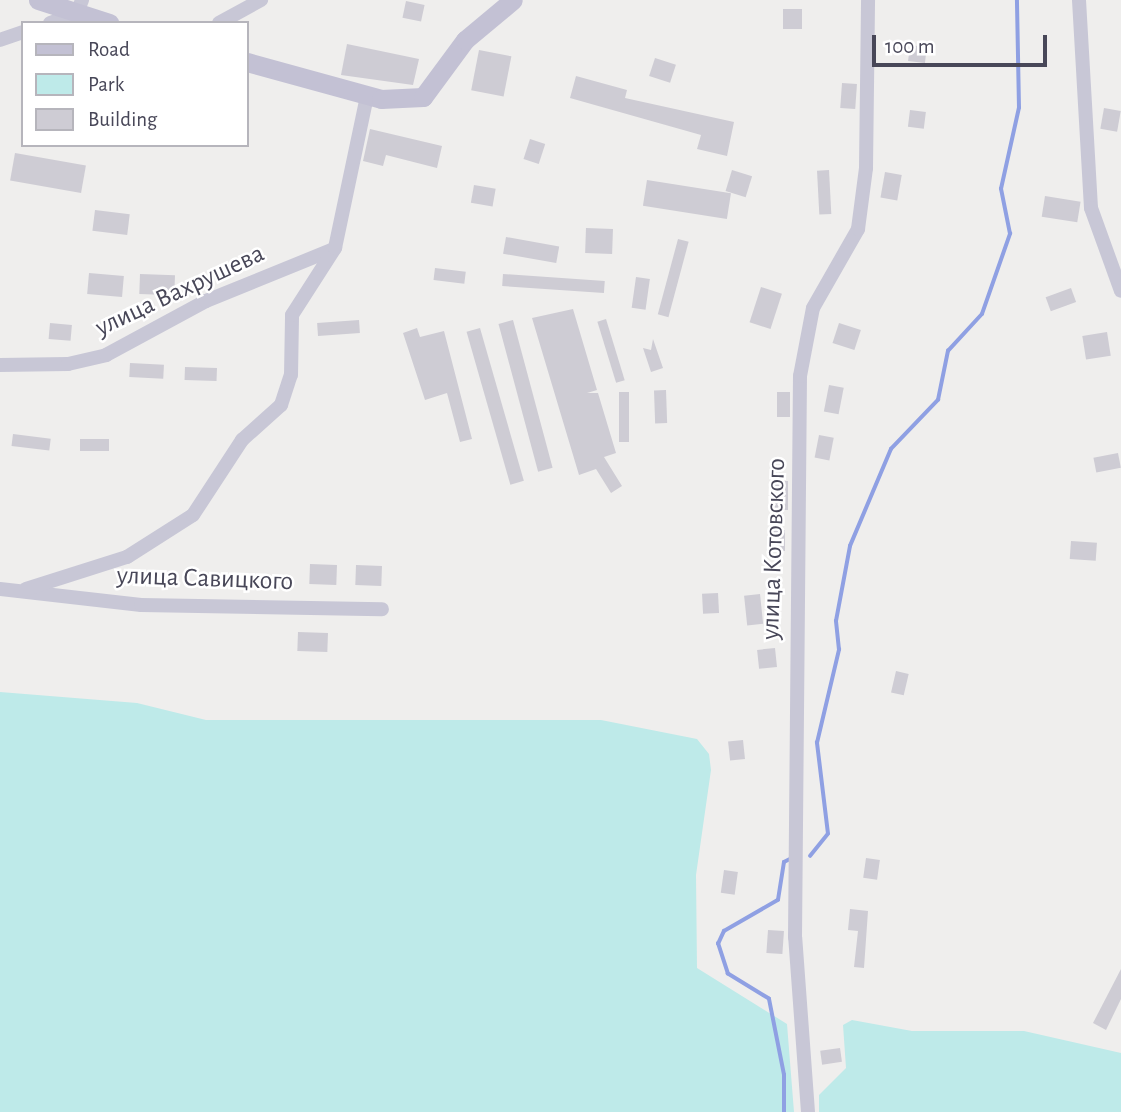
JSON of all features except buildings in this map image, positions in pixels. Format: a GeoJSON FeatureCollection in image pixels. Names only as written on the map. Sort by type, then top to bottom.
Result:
{"type":"FeatureCollection","features":[{"type":"Feature","properties":{"kind":"street"},"geometry":{"type":"LineString","coordinates":[[38,0],[80,7],[105,21]]}},
{"type":"Feature","properties":{"kind":"street"},"geometry":{"type":"LineString","coordinates":[[223,21],[261,0]]}},
{"type":"Feature","properties":{"kind":"street"},"geometry":{"type":"LineString","coordinates":[[248,62],[366,96],[429,93],[464,40],[513,0]]}},
{"type":"Feature","properties":{"kind":"street","name":"улица Котовского"},"geometry":{"type":"LineString","coordinates":[[808,1112],[795,937],[800,376],[813,308],[858,229],[866,168],[868,0]]}},
{"type":"Feature","properties":{"kind":"street"},"geometry":{"type":"LineString","coordinates":[[1079,0],[1091,208],[1121,291]]}},
{"type":"Feature","properties":{"kind":"street"},"geometry":{"type":"LineString","coordinates":[[54,21],[80,7]]}},
{"type":"Feature","properties":{"kind":"street"},"geometry":{"type":"LineString","coordinates":[[0,40],[21,33]]}},
{"type":"Feature","properties":{"kind":"street","name":"улица Савицкого"},"geometry":{"type":"LineString","coordinates":[[26,589],[127,557],[194,515],[242,440],[281,405],[290,375],[292,315],[335,248],[366,96]]}},
{"type":"Feature","properties":{"kind":"street","name":"улица Вахрушева"},"geometry":{"type":"LineString","coordinates":[[0,365],[68,363],[106,355],[206,301],[335,248]]}},
{"type":"Feature","properties":{"kind":"street","name":"улица Савицкого"},"geometry":{"type":"LineString","coordinates":[[0,589],[26,589],[141,605],[382,608]]}},
{"type":"Feature","properties":{"kind":"green space"},"geometry":{"type":"Polygon","coordinates":[[[0,692],[137,703],[206,720],[601,720],[697,739],[709,754],[711,770],[696,875],[697,968],[787,1024],[794,1112],[0,1112],[0,692]]]}},
{"type":"Feature","properties":{"kind":"green space"},"geometry":{"type":"Polygon","coordinates":[[[852,1020],[912,1031],[1024,1031],[1121,1053],[1121,1112],[819,1112],[819,1095],[846,1068],[843,1025],[852,1020]]]}},
{"type":"Feature","properties":{"kind":"waterway"},"geometry":{"type":"LineString","coordinates":[[810,856],[828,834],[817,743],[839,650],[836,621],[850,546],[891,449],[938,400],[948,351],[982,314],[1010,234],[1001,189],[1019,108],[1017,0]]}},
{"type":"Feature","properties":{"kind":"waterway"},"geometry":{"type":"LineString","coordinates":[[784,1112],[784,1075],[769,999],[728,974],[718,944],[724,931],[778,900],[784,862],[792,858]]}}]}
